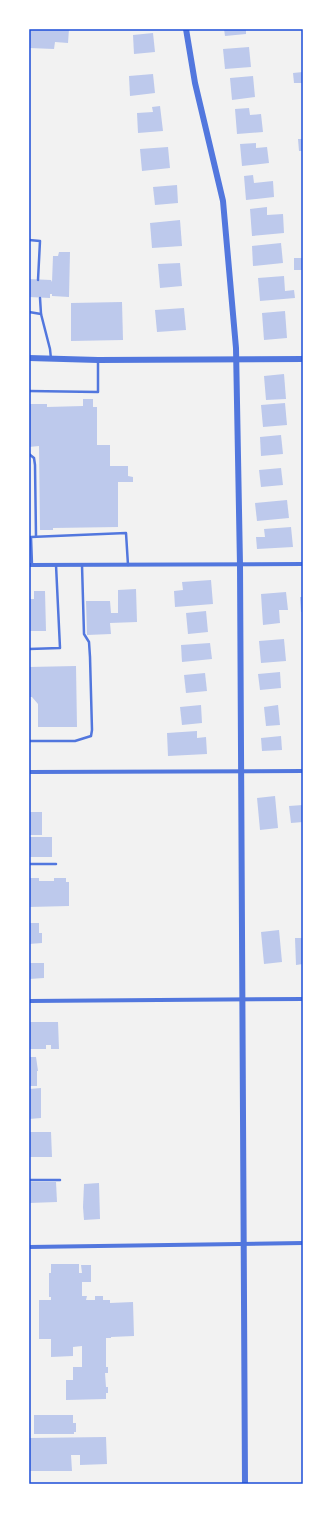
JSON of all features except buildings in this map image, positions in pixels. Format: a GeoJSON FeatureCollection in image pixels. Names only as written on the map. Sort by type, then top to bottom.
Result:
{"type":"FeatureCollection","features":[{"type":"Feature","properties":{"kind":"street"},"geometry":{"type":"LineString","coordinates":[[186,29],[195,83],[223,201],[236,360],[240,565],[245,1484]]}},
{"type":"Feature","properties":{"kind":"street"},"geometry":{"type":"LineString","coordinates":[[29,358],[98,360],[303,359]]}},
{"type":"Feature","properties":{"kind":"street"},"geometry":{"type":"LineString","coordinates":[[30,565],[303,564]]}},
{"type":"Feature","properties":{"kind":"street"},"geometry":{"type":"LineString","coordinates":[[29,772],[303,770]]}},
{"type":"Feature","properties":{"kind":"street"},"geometry":{"type":"LineString","coordinates":[[29,1002],[303,999]]}},
{"type":"Feature","properties":{"kind":"street"},"geometry":{"type":"LineString","coordinates":[[29,1247],[303,1243]]}},
{"type":"Feature","properties":{"kind":"lane"},"geometry":{"type":"LineString","coordinates":[[29,240],[40,240],[38,280]]}},
{"type":"Feature","properties":{"kind":"lane"},"geometry":{"type":"LineString","coordinates":[[40,298],[41,314],[51,359]]}},
{"type":"Feature","properties":{"kind":"lane"},"geometry":{"type":"LineString","coordinates":[[29,312],[41,314]]}},
{"type":"Feature","properties":{"kind":"lane"},"geometry":{"type":"LineString","coordinates":[[29,391],[98,392],[98,360]]}},
{"type":"Feature","properties":{"kind":"lane"},"geometry":{"type":"LineString","coordinates":[[29,454],[34,458],[35,465],[36,536]]}},
{"type":"Feature","properties":{"kind":"lane"},"geometry":{"type":"LineString","coordinates":[[30,565],[30,537],[126,533],[128,565]]}},
{"type":"Feature","properties":{"kind":"lane"},"geometry":{"type":"LineString","coordinates":[[29,649],[60,648],[56,565]]}},
{"type":"Feature","properties":{"kind":"lane"},"geometry":{"type":"LineString","coordinates":[[29,741],[75,741],[91,736],[90,657],[89,642],[84,634],[82,565]]}},
{"type":"Feature","properties":{"kind":"lane"},"geometry":{"type":"LineString","coordinates":[[29,864],[56,864]]}},
{"type":"Feature","properties":{"kind":"lane"},"geometry":{"type":"LineString","coordinates":[[29,1180],[60,1180]]}}]}
